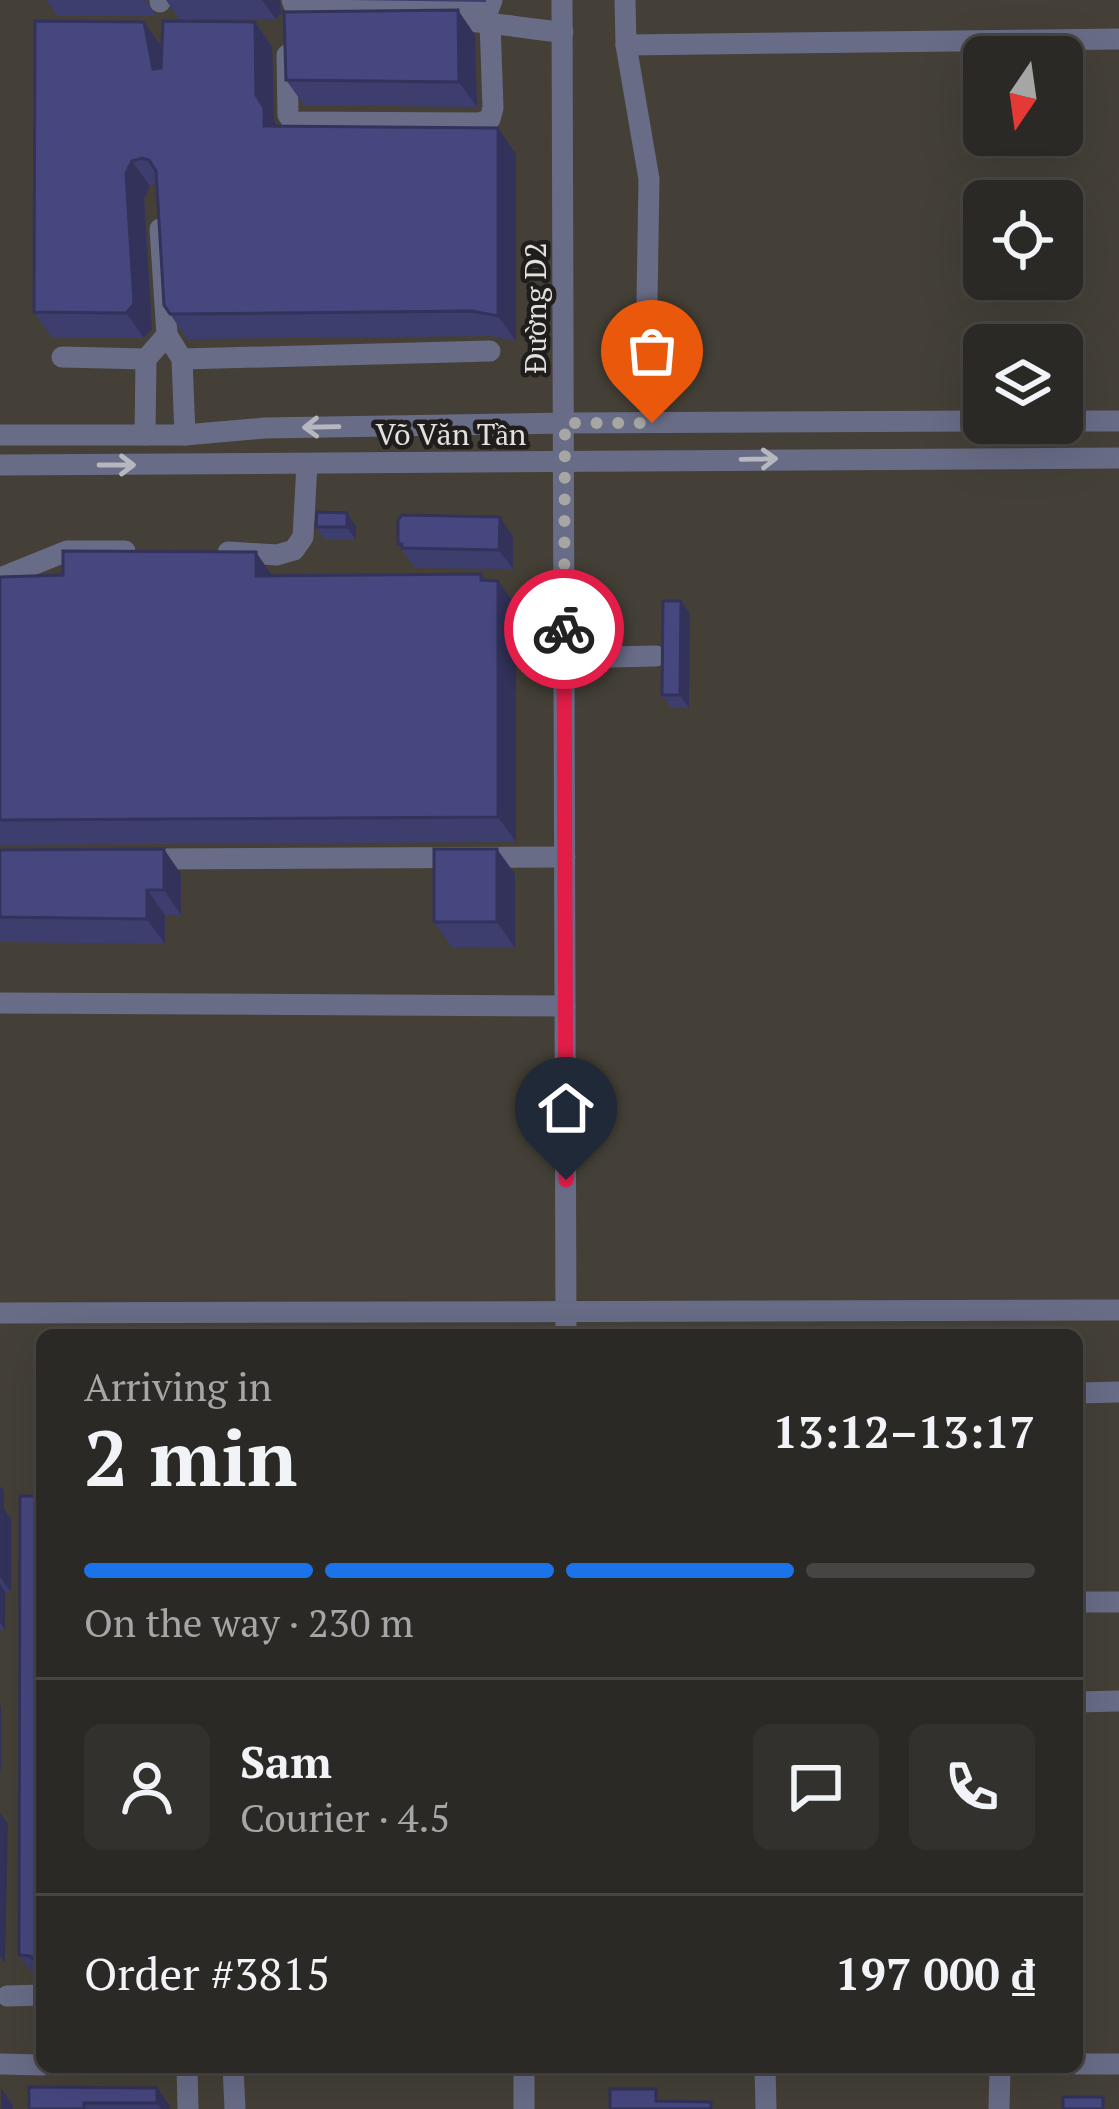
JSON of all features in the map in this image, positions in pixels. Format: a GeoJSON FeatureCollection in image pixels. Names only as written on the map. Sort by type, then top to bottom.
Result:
{"type":"FeatureCollection","features":[{"type":"Feature","properties":{"kind":"street"},"geometry":{"type":"LineString","coordinates":[[292,0],[295,8],[489,8],[509,29],[562,32]]}},
{"type":"Feature","properties":{"kind":"street","name":"Đường D2"},"geometry":{"type":"LineString","coordinates":[[562,0],[566,1329]]}},
{"type":"Feature","properties":{"kind":"street"},"geometry":{"type":"LineString","coordinates":[[625,0],[626,45],[649,179],[647,301]]}},
{"type":"Feature","properties":{"kind":"street"},"geometry":{"type":"LineString","coordinates":[[491,11],[493,108],[486,122],[289,120],[290,23],[471,20],[491,11]]}},
{"type":"Feature","properties":{"kind":"street"},"geometry":{"type":"LineString","coordinates":[[626,45],[1119,39]]}},
{"type":"Feature","properties":{"kind":"street"},"geometry":{"type":"LineString","coordinates":[[160,212],[167,335],[183,367],[185,435]]}},
{"type":"Feature","properties":{"kind":"street"},"geometry":{"type":"LineString","coordinates":[[145,435],[146,367],[167,335]]}},
{"type":"Feature","properties":{"kind":"street"},"geometry":{"type":"LineString","coordinates":[[62,357],[183,367],[490,351]]}},
{"type":"Feature","properties":{"kind":"street"},"geometry":{"type":"LineString","coordinates":[[1083,421],[1119,421]]}},
{"type":"Feature","properties":{"kind":"street","name":"Võ Văn Tần"},"geometry":{"type":"LineString","coordinates":[[0,435],[185,435],[265,428],[565,423],[963,422]]}},
{"type":"Feature","properties":{"kind":"street","name":"Võ Văn Tần"},"geometry":{"type":"LineString","coordinates":[[0,465],[1119,458]]}},
{"type":"Feature","properties":{"kind":"street"},"geometry":{"type":"LineString","coordinates":[[203,552],[278,555],[294,550],[303,537],[307,464]]}},
{"type":"Feature","properties":{"kind":"street"},"geometry":{"type":"LineString","coordinates":[[0,578],[67,551],[158,552]]}},
{"type":"Feature","properties":{"kind":"street"},"geometry":{"type":"LineString","coordinates":[[564,658],[656,656]]}},
{"type":"Feature","properties":{"kind":"street"},"geometry":{"type":"LineString","coordinates":[[118,860],[565,857]]}},
{"type":"Feature","properties":{"kind":"street"},"geometry":{"type":"LineString","coordinates":[[0,1003],[565,1006]]}},
{"type":"Feature","properties":{"kind":"street"},"geometry":{"type":"LineString","coordinates":[[900,1310],[900,1329]]}},
{"type":"Feature","properties":{"kind":"street"},"geometry":{"type":"LineString","coordinates":[[952,1310],[952,1329]]}},
{"type":"Feature","properties":{"kind":"street"},"geometry":{"type":"LineString","coordinates":[[0,1313],[248,1324],[566,1311],[1119,1310]]}},
{"type":"Feature","properties":{"kind":"street"},"geometry":{"type":"LineString","coordinates":[[1083,1393],[1119,1392]]}},
{"type":"Feature","properties":{"kind":"street"},"geometry":{"type":"LineString","coordinates":[[1083,1602],[1119,1602]]}},
{"type":"Feature","properties":{"kind":"street"},"geometry":{"type":"LineString","coordinates":[[1083,1702],[1119,1701]]}},
{"type":"Feature","properties":{"kind":"street"},"geometry":{"type":"LineString","coordinates":[[7,1996],[36,1995]]}},
{"type":"Feature","properties":{"kind":"street"},"geometry":{"type":"LineString","coordinates":[[1083,2064],[1119,2064]]}},
{"type":"Feature","properties":{"kind":"street"},"geometry":{"type":"LineString","coordinates":[[0,2065],[36,2065]]}},
{"type":"Feature","properties":{"kind":"street"},"geometry":{"type":"LineString","coordinates":[[188,2073],[188,2109]]}},
{"type":"Feature","properties":{"kind":"street"},"geometry":{"type":"LineString","coordinates":[[233,2073],[235,2109]]}},
{"type":"Feature","properties":{"kind":"street"},"geometry":{"type":"LineString","coordinates":[[524,2073],[524,2109]]}},
{"type":"Feature","properties":{"kind":"street"},"geometry":{"type":"LineString","coordinates":[[765,2073],[766,2109]]}},
{"type":"Feature","properties":{"kind":"street"},"geometry":{"type":"LineString","coordinates":[[999,2109],[1000,2073]]}},
{"type":"Feature","properties":{"kind":"shaded area"},"geometry":{"type":"Polygon","coordinates":[[[0,0],[1119,0],[1119,2109],[0,2109],[0,0]]]}},
{"type":"Feature","properties":{"kind":"building"},"geometry":{"type":"Polygon","coordinates":[[[458,10],[459,82],[286,80],[284,12],[458,10]]]}},
{"type":"Feature","properties":{"kind":"building"},"geometry":{"type":"Polygon","coordinates":[[[35,21],[144,22],[153,69],[161,68],[163,21],[255,22],[256,95],[264,108],[264,126],[498,128],[498,316],[472,311],[170,314],[164,305],[156,171],[142,158],[132,161],[126,173],[134,304],[126,313],[34,312],[35,21]]]}},
{"type":"Feature","properties":{"kind":"building"},"geometry":{"type":"Polygon","coordinates":[[[317,512],[347,513],[347,527],[316,527],[317,512]]]}},
{"type":"Feature","properties":{"kind":"building"},"geometry":{"type":"Polygon","coordinates":[[[402,515],[500,517],[499,550],[402,548],[398,520],[402,515]]]}},
{"type":"Feature","properties":{"kind":"building"},"geometry":{"type":"Polygon","coordinates":[[[63,551],[256,552],[256,576],[481,574],[481,580],[498,581],[498,817],[0,820],[0,577],[63,575],[63,551]]]}},
{"type":"Feature","properties":{"kind":"building"},"geometry":{"type":"Polygon","coordinates":[[[663,601],[681,601],[680,695],[662,695],[663,601]]]}},
{"type":"Feature","properties":{"kind":"building"},"geometry":{"type":"Polygon","coordinates":[[[164,849],[164,890],[147,890],[147,919],[0,917],[0,850],[164,849]]]}},
{"type":"Feature","properties":{"kind":"building"},"geometry":{"type":"Polygon","coordinates":[[[434,849],[497,849],[497,922],[434,922],[434,849]]]}},
{"type":"Feature","properties":{"kind":"building"},"geometry":{"type":"Polygon","coordinates":[[[20,1496],[36,1496],[36,1961],[19,1955],[20,1496]]]}},
{"type":"Feature","properties":{"kind":"building"},"geometry":{"type":"Polygon","coordinates":[[[29,2087],[157,2088],[157,2103],[29,2109],[29,2087]]]}},
{"type":"Feature","properties":{"kind":"building"},"geometry":{"type":"Polygon","coordinates":[[[610,2089],[656,2089],[656,2101],[711,2102],[711,2109],[610,2109],[610,2089]]]}},
{"type":"Feature","properties":{"kind":"building"},"geometry":{"type":"Polygon","coordinates":[[[1063,2097],[1103,2097],[1103,2109],[1063,2109],[1063,2097]]]}},
{"type":"Feature","properties":{"kind":"way so far"},"geometry":{"type":"LineString","coordinates":[[564,629],[565,423],[652,423]]}},
{"type":"Feature","properties":{"kind":"route"},"geometry":{"type":"LineString","coordinates":[[564,629],[566,1180]]}}]}
